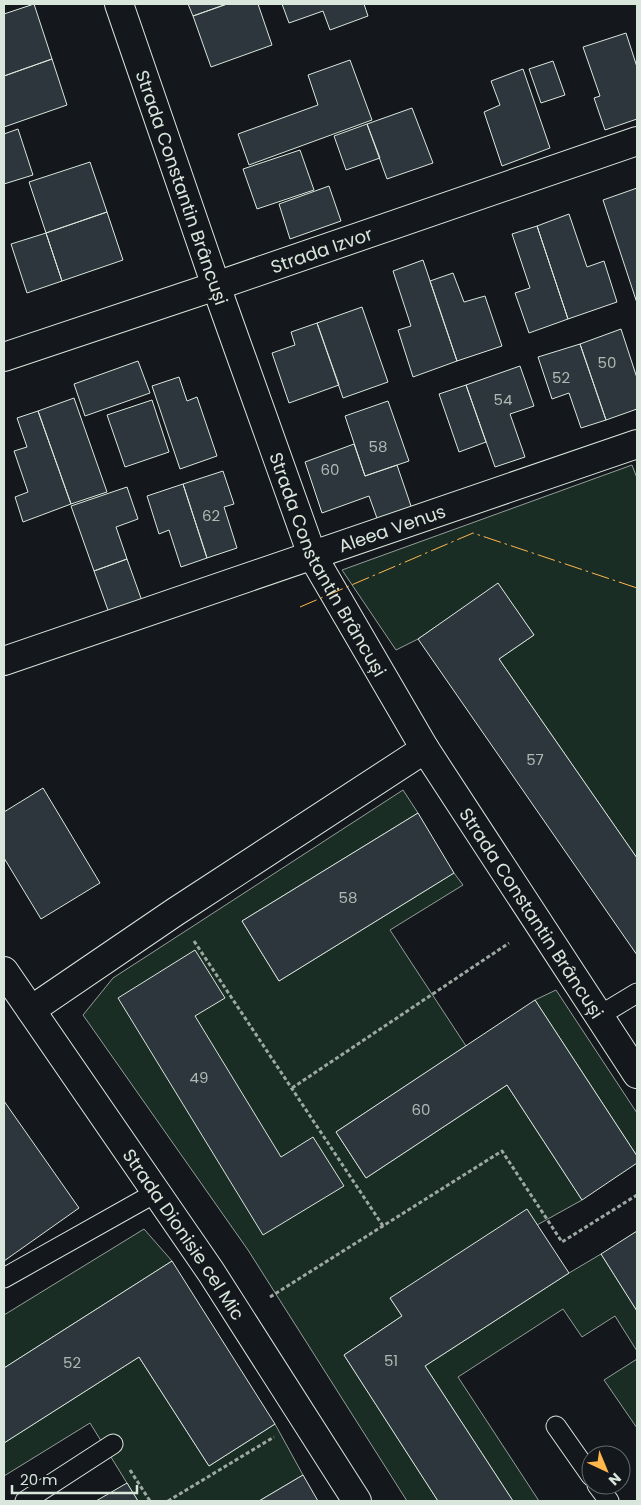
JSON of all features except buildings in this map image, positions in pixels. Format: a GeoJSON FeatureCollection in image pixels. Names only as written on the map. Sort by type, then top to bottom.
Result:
{"type":"FeatureCollection","features":[{"type":"Feature","properties":{"kind":"street","name":"Strada Constantin Brâncuși"},"geometry":{"type":"LineString","coordinates":[[120,4],[216,286],[312,555],[425,750],[637,1074]]}},
{"type":"Feature","properties":{"kind":"street","name":"Strada Izvor"},"geometry":{"type":"LineString","coordinates":[[4,356],[216,286],[637,141]]}},
{"type":"Feature","properties":{"kind":"street","name":"Aleea Venus"},"geometry":{"type":"LineString","coordinates":[[4,661],[637,444]]}},
{"type":"Feature","properties":{"kind":"street"},"geometry":{"type":"LineString","coordinates":[[31,1010],[175,912],[425,750]]}},
{"type":"Feature","properties":{"kind":"street","name":"Strada Dionisie cel Mic"},"geometry":{"type":"LineString","coordinates":[[4,971],[157,1192],[240,1316],[357,1501]]}},
{"type":"Feature","properties":{"kind":"lane"},"geometry":{"type":"LineString","coordinates":[[599,1016],[637,993]]}},
{"type":"Feature","properties":{"kind":"lane"},"geometry":{"type":"LineString","coordinates":[[4,1278],[157,1192]]}},
{"type":"Feature","properties":{"kind":"lane"},"geometry":{"type":"LineString","coordinates":[[556,1426],[581,1462]]}},
{"type":"Feature","properties":{"kind":"lane"},"geometry":{"type":"LineString","coordinates":[[25,1501],[113,1444]]}},
{"type":"Feature","properties":{"kind":"path"},"geometry":{"type":"LineString","coordinates":[[175,912],[382,1226]]}},
{"type":"Feature","properties":{"kind":"path"},"geometry":{"type":"LineString","coordinates":[[292,1088],[539,923]]}},
{"type":"Feature","properties":{"kind":"path"},"geometry":{"type":"LineString","coordinates":[[240,1316],[502,1151],[562,1242],[637,1195]]}},
{"type":"Feature","properties":{"kind":"path"},"geometry":{"type":"LineString","coordinates":[[168,1501],[305,1418]]}},
{"type":"Feature","properties":{"kind":"green space"},"geometry":{"type":"Polygon","coordinates":[[[632,465],[637,478],[637,858],[499,659],[534,635],[498,584],[418,639],[396,650],[342,570],[632,465]]]}},
{"type":"Feature","properties":{"kind":"green space"},"geometry":{"type":"Polygon","coordinates":[[[403,790],[418,813],[242,921],[279,981],[454,873],[463,885],[390,930],[466,1046],[336,1132],[366,1178],[507,1085],[582,1200],[537,1225],[390,1298],[402,1316],[344,1355],[438,1501],[407,1501],[248,1250],[83,1015],[113,978],[403,790]]]}},
{"type":"Feature","properties":{"kind":"green space"},"geometry":{"type":"Polygon","coordinates":[[[556,990],[637,1113],[637,1156],[535,1000],[556,990]]]}},
{"type":"Feature","properties":{"kind":"green space"},"geometry":{"type":"Polygon","coordinates":[[[144,1229],[172,1261],[4,1368],[4,1315],[144,1229]]]}},
{"type":"Feature","properties":{"kind":"green space"},"geometry":{"type":"Polygon","coordinates":[[[601,1254],[637,1311],[637,1351],[615,1316],[582,1337],[563,1309],[458,1377],[539,1501],[513,1501],[425,1366],[601,1254]]]}},
{"type":"Feature","properties":{"kind":"green space"},"geometry":{"type":"Polygon","coordinates":[[[139,1357],[209,1466],[275,1424],[303,1475],[259,1501],[138,1501],[90,1423],[4,1476],[4,1443],[139,1357]]]}},
{"type":"Feature","properties":{"kind":"green space"},"geometry":{"type":"Polygon","coordinates":[[[637,1359],[637,1428],[604,1380],[637,1359]]]}},
{"type":"Feature","properties":{"kind":"power"},"geometry":{"type":"LineString","coordinates":[[300,607],[473,533],[637,588]]}}]}
